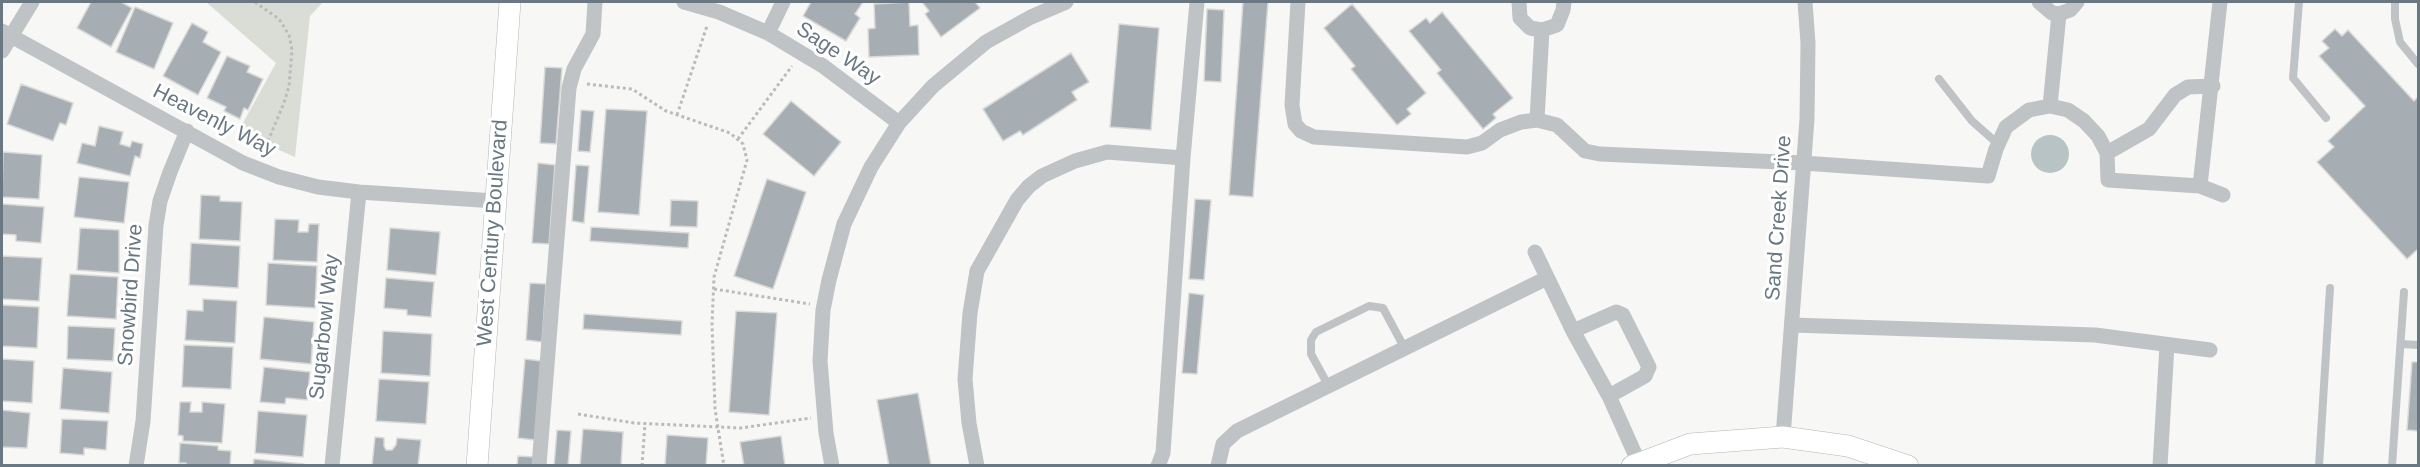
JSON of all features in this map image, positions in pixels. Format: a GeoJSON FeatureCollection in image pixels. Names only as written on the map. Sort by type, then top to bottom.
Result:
{"type":"FeatureCollection","features":[{"type":"Feature","properties":{"kind":"street"},"geometry":{"type":"LineString","coordinates":[[2,51],[6,34],[32,2]]}},
{"type":"Feature","properties":{"kind":"street","name":"West Century Boulevard"},"geometry":{"type":"LineString","coordinates":[[477,465],[510,2]]}},
{"type":"Feature","properties":{"kind":"street"},"geometry":{"type":"LineString","coordinates":[[539,465],[570,82],[574,69],[593,34],[595,2]]}},
{"type":"Feature","properties":{"kind":"street","name":"Sage Way"},"geometry":{"type":"LineString","coordinates":[[684,2],[712,10],[768,33],[824,66],[899,123]]}},
{"type":"Feature","properties":{"kind":"street"},"geometry":{"type":"LineString","coordinates":[[768,33],[783,2]]}},
{"type":"Feature","properties":{"kind":"street"},"geometry":{"type":"LineString","coordinates":[[832,465],[824,416],[819,361],[824,306],[844,224],[871,167],[899,123],[933,86],[986,42],[1030,16],[1066,2]]}},
{"type":"Feature","properties":{"kind":"street"},"geometry":{"type":"LineString","coordinates":[[1158,465],[1163,453],[1183,158],[1197,2]]}},
{"type":"Feature","properties":{"kind":"street"},"geometry":{"type":"LineString","coordinates":[[1298,2],[1292,105],[1295,124],[1301,131],[1314,137],[1467,147],[1482,143],[1500,130],[1521,122],[1537,120],[1557,125],[1585,151],[1600,154],[1803,163],[1988,176],[1998,144],[2006,128],[2029,110],[2050,106],[2068,110],[2098,135],[2107,153],[2108,180],[2200,186],[2223,195]]}},
{"type":"Feature","properties":{"kind":"street"},"geometry":{"type":"LineString","coordinates":[[1519,2],[1520,18],[1530,28],[1542,30],[1557,25],[1564,2]]}},
{"type":"Feature","properties":{"kind":"street","name":"Sand Creek Drive"},"geometry":{"type":"LineString","coordinates":[[1783,437],[1807,119],[1808,43],[1804,2]]}},
{"type":"Feature","properties":{"kind":"street"},"geometry":{"type":"LineString","coordinates":[[2039,2],[2052,13],[2059,14],[2070,10],[2077,2]]}},
{"type":"Feature","properties":{"kind":"street"},"geometry":{"type":"LineString","coordinates":[[2200,186],[2220,2]]}},
{"type":"Feature","properties":{"kind":"street"},"geometry":{"type":"LineString","coordinates":[[2050,106],[2059,14]]}},
{"type":"Feature","properties":{"kind":"street"},"geometry":{"type":"LineString","coordinates":[[1537,120],[1542,30]]}},
{"type":"Feature","properties":{"kind":"street","name":"Heavenly Way"},"geometry":{"type":"LineString","coordinates":[[6,34],[187,131],[243,164],[279,177],[318,187],[359,192],[495,201]]}},
{"type":"Feature","properties":{"kind":"street"},"geometry":{"type":"LineString","coordinates":[[2107,153],[2149,129],[2175,95],[2188,87],[2212,86]]}},
{"type":"Feature","properties":{"kind":"street","name":"Snowbird Drive"},"geometry":{"type":"LineString","coordinates":[[136,465],[143,421],[156,225],[160,201],[187,131]]}},
{"type":"Feature","properties":{"kind":"street"},"geometry":{"type":"LineString","coordinates":[[977,465],[969,423],[965,379],[970,313],[977,271],[1017,200],[1042,176],[1075,161],[1107,152],[1183,158]]}},
{"type":"Feature","properties":{"kind":"street","name":"Sugarbowl Way"},"geometry":{"type":"LineString","coordinates":[[332,465],[359,192]]}},
{"type":"Feature","properties":{"kind":"street"},"geometry":{"type":"LineString","coordinates":[[1535,252],[1573,331],[1609,396],[1636,464],[1690,444],[1783,437],[1848,446],[1908,465]]}},
{"type":"Feature","properties":{"kind":"street"},"geometry":{"type":"LineString","coordinates":[[1218,465],[1223,444],[1227,438],[1404,347],[1547,278]]}},
{"type":"Feature","properties":{"kind":"street"},"geometry":{"type":"LineString","coordinates":[[1573,331],[1616,312],[1623,315],[1648,366],[1645,376],[1609,396]]}},
{"type":"Feature","properties":{"kind":"street"},"geometry":{"type":"LineString","coordinates":[[1792,325],[2095,335],[2210,350]]}},
{"type":"Feature","properties":{"kind":"street"},"geometry":{"type":"LineString","coordinates":[[2160,465],[2167,345]]}},
{"type":"Feature","properties":{"kind":"lane"},"geometry":{"type":"LineString","coordinates":[[2299,2],[2293,78],[2326,118]]}},
{"type":"Feature","properties":{"kind":"lane"},"geometry":{"type":"LineString","coordinates":[[2395,2],[2395,19],[2400,42],[2418,64]]}},
{"type":"Feature","properties":{"kind":"lane"},"geometry":{"type":"LineString","coordinates":[[1939,79],[1972,121],[1998,144]]}},
{"type":"Feature","properties":{"kind":"lane"},"geometry":{"type":"LineString","coordinates":[[2319,465],[2330,288]]}},
{"type":"Feature","properties":{"kind":"lane"},"geometry":{"type":"LineString","coordinates":[[2392,465],[2404,292]]}},
{"type":"Feature","properties":{"kind":"lane"},"geometry":{"type":"LineString","coordinates":[[1328,385],[1311,354],[1311,340],[1316,332],[1358,311],[1369,306],[1383,308],[1404,347]]}},
{"type":"Feature","properties":{"kind":"lane"},"geometry":{"type":"LineString","coordinates":[[2401,344],[2418,345]]}},
{"type":"Feature","properties":{"kind":"path"},"geometry":{"type":"LineString","coordinates":[[255,2],[279,19],[289,35],[292,50],[285,103],[265,148]]}},
{"type":"Feature","properties":{"kind":"path"},"geometry":{"type":"LineString","coordinates":[[677,115],[712,10]]}},
{"type":"Feature","properties":{"kind":"path"},"geometry":{"type":"LineString","coordinates":[[738,140],[801,52]]}},
{"type":"Feature","properties":{"kind":"path"},"geometry":{"type":"LineString","coordinates":[[570,82],[632,89],[655,105],[730,133],[743,144],[747,160],[714,277],[712,324],[718,426],[724,465]]}},
{"type":"Feature","properties":{"kind":"path"},"geometry":{"type":"LineString","coordinates":[[714,289],[824,306]]}},
{"type":"Feature","properties":{"kind":"path"},"geometry":{"type":"LineString","coordinates":[[579,414],[645,423],[741,428],[824,416]]}},
{"type":"Feature","properties":{"kind":"path"},"geometry":{"type":"LineString","coordinates":[[642,465],[645,423]]}},
{"type":"Feature","properties":{"kind":"shaded area"},"geometry":{"type":"Polygon","coordinates":[[[206,2],[323,2],[310,16],[295,157],[238,132],[276,63],[206,2]]]}},
{"type":"Feature","properties":{"kind":"shaded area"},"geometry":{"type":"Polygon","coordinates":[[[2050,135],[2063,141],[2069,154],[2063,167],[2050,173],[2037,167],[2031,154],[2037,141],[2050,135]]]}},
{"type":"Feature","properties":{"kind":"building"},"geometry":{"type":"Polygon","coordinates":[[[91,2],[121,2],[132,8],[111,47],[77,28],[91,2]]]}},
{"type":"Feature","properties":{"kind":"building"},"geometry":{"type":"Polygon","coordinates":[[[811,2],[863,2],[855,14],[860,18],[846,41],[803,16],[811,2]]]}},
{"type":"Feature","properties":{"kind":"building"},"geometry":{"type":"Polygon","coordinates":[[[909,2],[910,26],[918,25],[919,55],[869,57],[868,29],[875,28],[874,4],[909,2]]]}},
{"type":"Feature","properties":{"kind":"building"},"geometry":{"type":"Polygon","coordinates":[[[922,2],[975,2],[980,8],[941,37],[925,14],[929,11],[922,2]]]}},
{"type":"Feature","properties":{"kind":"building"},"geometry":{"type":"Polygon","coordinates":[[[1243,2],[1268,2],[1253,197],[1229,195],[1243,2]]]}},
{"type":"Feature","properties":{"kind":"building"},"geometry":{"type":"Polygon","coordinates":[[[1352,4],[1426,93],[1407,109],[1411,114],[1397,125],[1351,69],[1355,66],[1324,28],[1352,4]]]}},
{"type":"Feature","properties":{"kind":"building"},"geometry":{"type":"Polygon","coordinates":[[[135,7],[173,23],[154,69],[116,52],[135,7]]]}},
{"type":"Feature","properties":{"kind":"building"},"geometry":{"type":"Polygon","coordinates":[[[1207,9],[1224,10],[1221,82],[1204,81],[1207,9]]]}},
{"type":"Feature","properties":{"kind":"building"},"geometry":{"type":"Polygon","coordinates":[[[1442,12],[1513,98],[1493,114],[1496,118],[1483,129],[1437,73],[1441,70],[1409,31],[1426,18],[1430,23],[1442,12]]]}},
{"type":"Feature","properties":{"kind":"building"},"geometry":{"type":"Polygon","coordinates":[[[192,23],[208,32],[203,42],[221,52],[198,95],[163,76],[192,23]]]}},
{"type":"Feature","properties":{"kind":"building"},"geometry":{"type":"Polygon","coordinates":[[[1119,24],[1159,28],[1151,130],[1110,127],[1119,24]]]}},
{"type":"Feature","properties":{"kind":"building"},"geometry":{"type":"Polygon","coordinates":[[[2335,29],[2342,36],[2348,30],[2414,101],[2418,97],[2418,249],[2407,259],[2317,162],[2334,147],[2328,141],[2365,106],[2319,56],[2329,48],[2322,41],[2335,29]]]}},
{"type":"Feature","properties":{"kind":"building"},"geometry":{"type":"Polygon","coordinates":[[[1071,53],[1089,82],[1072,92],[1077,100],[1023,135],[1020,131],[1003,141],[983,109],[1071,53]]]}},
{"type":"Feature","properties":{"kind":"building"},"geometry":{"type":"Polygon","coordinates":[[[227,56],[250,66],[247,72],[263,79],[248,110],[244,108],[240,119],[224,111],[226,107],[207,98],[227,56]]]}},
{"type":"Feature","properties":{"kind":"building"},"geometry":{"type":"Polygon","coordinates":[[[545,67],[562,68],[556,144],[540,143],[545,67]]]}},
{"type":"Feature","properties":{"kind":"building"},"geometry":{"type":"Polygon","coordinates":[[[21,84],[73,103],[66,125],[60,123],[53,141],[7,124],[21,84]]]}},
{"type":"Feature","properties":{"kind":"building"},"geometry":{"type":"Polygon","coordinates":[[[791,101],[841,142],[814,176],[763,134],[791,101]]]}},
{"type":"Feature","properties":{"kind":"building"},"geometry":{"type":"Polygon","coordinates":[[[606,109],[647,111],[639,215],[598,212],[606,109]]]}},
{"type":"Feature","properties":{"kind":"building"},"geometry":{"type":"Polygon","coordinates":[[[581,110],[594,111],[590,152],[578,151],[581,110]]]}},
{"type":"Feature","properties":{"kind":"building"},"geometry":{"type":"Polygon","coordinates":[[[99,126],[123,132],[120,144],[130,147],[132,141],[143,144],[140,158],[135,156],[130,176],[77,163],[82,143],[95,146],[99,126]]]}},
{"type":"Feature","properties":{"kind":"building"},"geometry":{"type":"Polygon","coordinates":[[[3,152],[42,155],[39,199],[2,197],[3,152]]]}},
{"type":"Feature","properties":{"kind":"building"},"geometry":{"type":"Polygon","coordinates":[[[538,163],[555,165],[549,244],[532,243],[538,163]]]}},
{"type":"Feature","properties":{"kind":"building"},"geometry":{"type":"Polygon","coordinates":[[[576,165],[589,166],[584,223],[572,221],[576,165]]]}},
{"type":"Feature","properties":{"kind":"building"},"geometry":{"type":"Polygon","coordinates":[[[79,177],[129,182],[124,223],[74,217],[79,177]]]}},
{"type":"Feature","properties":{"kind":"building"},"geometry":{"type":"Polygon","coordinates":[[[767,179],[806,192],[773,289],[734,276],[767,179]]]}},
{"type":"Feature","properties":{"kind":"building"},"geometry":{"type":"Polygon","coordinates":[[[201,195],[220,196],[220,201],[242,202],[240,241],[199,239],[201,195]]]}},
{"type":"Feature","properties":{"kind":"building"},"geometry":{"type":"Polygon","coordinates":[[[1195,199],[1211,200],[1204,280],[1189,279],[1195,199]]]}},
{"type":"Feature","properties":{"kind":"building"},"geometry":{"type":"Polygon","coordinates":[[[671,200],[698,201],[697,227],[670,226],[671,200]]]}},
{"type":"Feature","properties":{"kind":"building"},"geometry":{"type":"Polygon","coordinates":[[[2,204],[44,207],[41,243],[16,241],[16,235],[2,234],[2,204]]]}},
{"type":"Feature","properties":{"kind":"building"},"geometry":{"type":"Polygon","coordinates":[[[275,219],[299,220],[298,232],[308,232],[309,224],[319,224],[317,262],[273,260],[275,219]]]}},
{"type":"Feature","properties":{"kind":"building"},"geometry":{"type":"Polygon","coordinates":[[[591,227],[689,233],[688,248],[590,241],[591,227]]]}},
{"type":"Feature","properties":{"kind":"building"},"geometry":{"type":"Polygon","coordinates":[[[80,228],[119,230],[119,273],[77,270],[80,228]]]}},
{"type":"Feature","properties":{"kind":"building"},"geometry":{"type":"Polygon","coordinates":[[[390,228],[440,232],[436,275],[387,270],[390,228]]]}},
{"type":"Feature","properties":{"kind":"building"},"geometry":{"type":"Polygon","coordinates":[[[191,243],[240,246],[238,288],[189,285],[191,243]]]}},
{"type":"Feature","properties":{"kind":"building"},"geometry":{"type":"Polygon","coordinates":[[[2,256],[42,258],[39,301],[2,299],[2,256]]]}},
{"type":"Feature","properties":{"kind":"building"},"geometry":{"type":"Polygon","coordinates":[[[268,263],[317,266],[315,308],[266,305],[268,263]]]}},
{"type":"Feature","properties":{"kind":"building"},"geometry":{"type":"Polygon","coordinates":[[[70,274],[118,277],[116,319],[67,316],[70,274]]]}},
{"type":"Feature","properties":{"kind":"building"},"geometry":{"type":"Polygon","coordinates":[[[386,278],[434,282],[431,317],[407,315],[407,310],[384,308],[386,278]]]}},
{"type":"Feature","properties":{"kind":"building"},"geometry":{"type":"Polygon","coordinates":[[[530,283],[546,284],[542,342],[526,340],[530,283]]]}},
{"type":"Feature","properties":{"kind":"building"},"geometry":{"type":"Polygon","coordinates":[[[1189,293],[1204,295],[1197,374],[1182,373],[1189,293]]]}},
{"type":"Feature","properties":{"kind":"building"},"geometry":{"type":"Polygon","coordinates":[[[203,299],[237,301],[235,343],[185,340],[187,310],[203,311],[203,299]]]}},
{"type":"Feature","properties":{"kind":"building"},"geometry":{"type":"Polygon","coordinates":[[[2,305],[39,307],[37,348],[2,346],[2,305]]]}},
{"type":"Feature","properties":{"kind":"building"},"geometry":{"type":"Polygon","coordinates":[[[736,311],[777,313],[769,415],[729,412],[736,311]]]}},
{"type":"Feature","properties":{"kind":"building"},"geometry":{"type":"Polygon","coordinates":[[[584,314],[682,321],[681,335],[583,329],[584,314]]]}},
{"type":"Feature","properties":{"kind":"building"},"geometry":{"type":"Polygon","coordinates":[[[264,317],[314,322],[311,364],[260,359],[264,317]]]}},
{"type":"Feature","properties":{"kind":"building"},"geometry":{"type":"Polygon","coordinates":[[[68,326],[115,328],[113,361],[67,359],[68,326]]]}},
{"type":"Feature","properties":{"kind":"building"},"geometry":{"type":"Polygon","coordinates":[[[383,331],[432,334],[430,376],[381,373],[383,331]]]}},
{"type":"Feature","properties":{"kind":"building"},"geometry":{"type":"Polygon","coordinates":[[[184,345],[233,347],[231,389],[182,387],[184,345]]]}},
{"type":"Feature","properties":{"kind":"building"},"geometry":{"type":"Polygon","coordinates":[[[2,359],[34,361],[32,403],[2,401],[2,359]]]}},
{"type":"Feature","properties":{"kind":"building"},"geometry":{"type":"Polygon","coordinates":[[[525,359],[541,361],[535,440],[518,438],[525,359]]]}},
{"type":"Feature","properties":{"kind":"building"},"geometry":{"type":"Polygon","coordinates":[[[2412,362],[2418,362],[2418,431],[2407,430],[2412,362]]]}},
{"type":"Feature","properties":{"kind":"building"},"geometry":{"type":"Polygon","coordinates":[[[264,367],[310,372],[307,400],[286,398],[285,404],[260,402],[264,367]]]}},
{"type":"Feature","properties":{"kind":"building"},"geometry":{"type":"Polygon","coordinates":[[[63,368],[112,372],[109,413],[60,409],[63,368]]]}},
{"type":"Feature","properties":{"kind":"building"},"geometry":{"type":"Polygon","coordinates":[[[379,379],[429,382],[426,424],[376,421],[379,379]]]}},
{"type":"Feature","properties":{"kind":"building"},"geometry":{"type":"Polygon","coordinates":[[[918,393],[931,466],[889,466],[877,400],[918,393]]]}},
{"type":"Feature","properties":{"kind":"building"},"geometry":{"type":"Polygon","coordinates":[[[180,402],[191,402],[190,412],[202,412],[202,402],[225,404],[222,443],[183,441],[183,436],[178,435],[180,402]]]}},
{"type":"Feature","properties":{"kind":"building"},"geometry":{"type":"Polygon","coordinates":[[[2,410],[30,413],[27,448],[2,447],[2,410]]]}},
{"type":"Feature","properties":{"kind":"building"},"geometry":{"type":"Polygon","coordinates":[[[258,411],[307,415],[303,457],[255,453],[258,411]]]}},
{"type":"Feature","properties":{"kind":"building"},"geometry":{"type":"Polygon","coordinates":[[[62,419],[108,421],[106,450],[84,448],[84,455],[60,453],[62,419]]]}},
{"type":"Feature","properties":{"kind":"building"},"geometry":{"type":"Polygon","coordinates":[[[583,429],[623,432],[621,466],[580,466],[583,429]]]}},
{"type":"Feature","properties":{"kind":"building"},"geometry":{"type":"Polygon","coordinates":[[[557,430],[571,431],[568,466],[554,466],[557,430]]]}},
{"type":"Feature","properties":{"kind":"building"},"geometry":{"type":"Polygon","coordinates":[[[667,435],[708,438],[706,466],[665,466],[667,435]]]}},
{"type":"Feature","properties":{"kind":"building"},"geometry":{"type":"Polygon","coordinates":[[[781,436],[785,466],[744,466],[740,442],[781,436]]]}},
{"type":"Feature","properties":{"kind":"building"},"geometry":{"type":"Polygon","coordinates":[[[375,437],[384,438],[386,450],[392,450],[397,438],[421,440],[418,466],[372,466],[375,437]]]}},
{"type":"Feature","properties":{"kind":"building"},"geometry":{"type":"Polygon","coordinates":[[[180,443],[218,446],[218,450],[231,451],[230,466],[186,466],[186,463],[179,463],[180,443]]]}},
{"type":"Feature","properties":{"kind":"building"},"geometry":{"type":"Polygon","coordinates":[[[518,456],[533,457],[533,466],[517,466],[518,456]]]}},
{"type":"Feature","properties":{"kind":"building"},"geometry":{"type":"Polygon","coordinates":[[[254,459],[304,464],[304,466],[253,466],[254,459]]]}}]}
